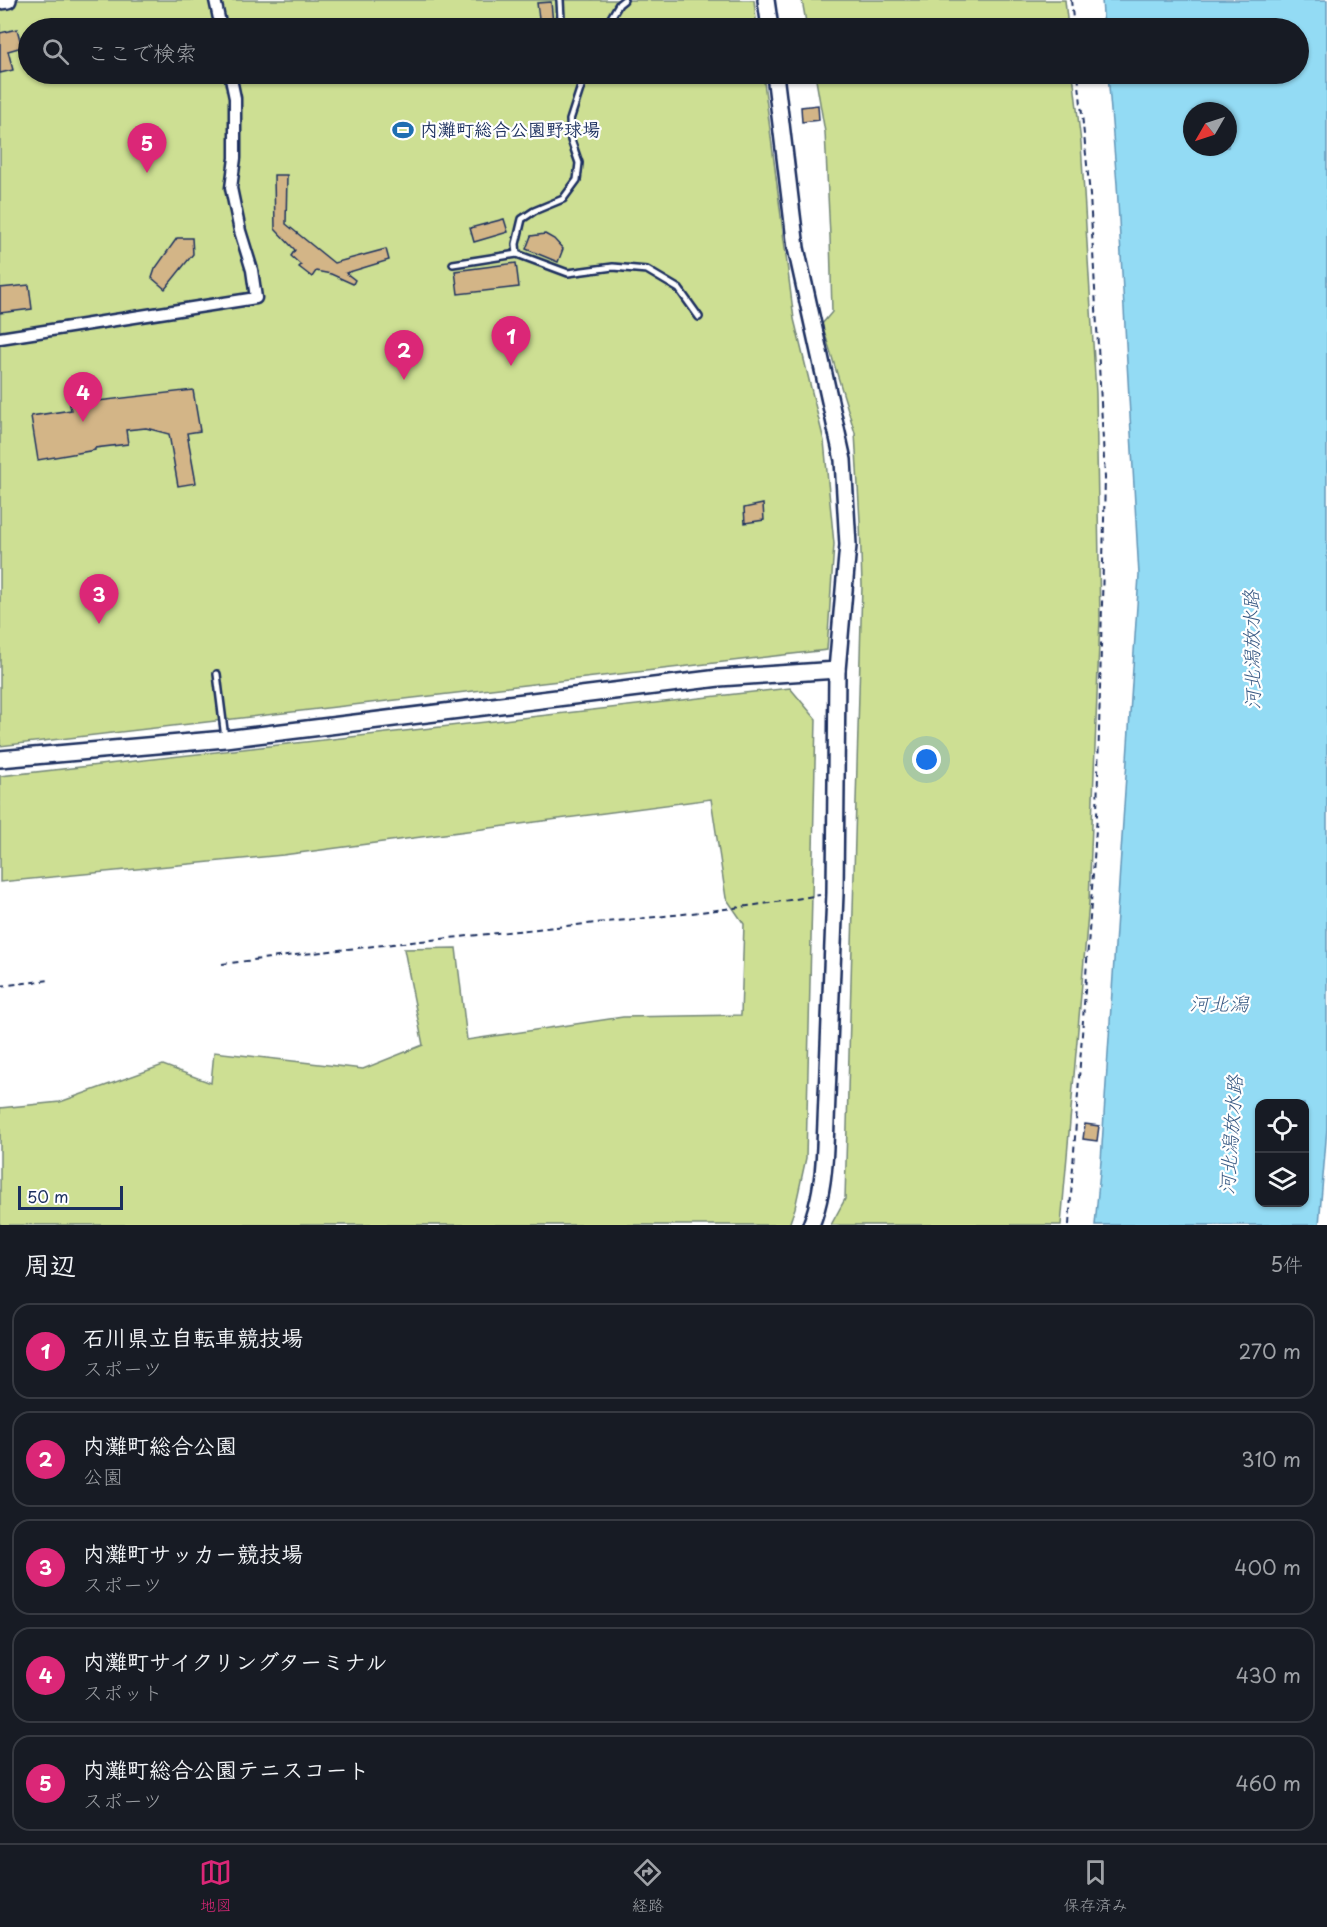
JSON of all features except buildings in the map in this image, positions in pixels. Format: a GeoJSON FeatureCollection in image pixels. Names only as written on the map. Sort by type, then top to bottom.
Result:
{"type":"FeatureCollection","features":[{"type":"Feature","properties":{"kind":"street"},"geometry":{"type":"LineString","coordinates":[[0,1],[8,0]]}},
{"type":"Feature","properties":{"kind":"street"},"geometry":{"type":"LineString","coordinates":[[215,0],[218,18]]}},
{"type":"Feature","properties":{"kind":"street"},"geometry":{"type":"LineString","coordinates":[[766,0],[769,18]]}},
{"type":"Feature","properties":{"kind":"street"},"geometry":{"type":"LineString","coordinates":[[0,338],[256,298],[252,270],[240,231],[231,188],[235,158],[235,98],[232,84]]}},
{"type":"Feature","properties":{"kind":"street"},"geometry":{"type":"LineString","coordinates":[[776,84],[796,248],[843,460],[848,545],[837,670],[835,893],[823,1180],[811,1225]]}},
{"type":"Feature","properties":{"kind":"street"},"geometry":{"type":"LineString","coordinates":[[0,759],[225,739],[719,678],[837,670]]}},
{"type":"Feature","properties":{"kind":"lane"},"geometry":{"type":"LineString","coordinates":[[560,0],[561,18]]}},
{"type":"Feature","properties":{"kind":"lane"},"geometry":{"type":"LineString","coordinates":[[611,18],[624,0]]}},
{"type":"Feature","properties":{"kind":"lane"},"geometry":{"type":"LineString","coordinates":[[518,254],[516,244],[522,219],[534,211],[563,199],[577,180],[579,163],[571,140],[570,120],[582,84]]}},
{"type":"Feature","properties":{"kind":"lane"},"geometry":{"type":"LineString","coordinates":[[453,264],[518,254],[568,273],[613,267],[647,270],[679,289],[699,317]]}},
{"type":"Feature","properties":{"kind":"lane"},"geometry":{"type":"LineString","coordinates":[[217,674],[225,739]]}},
{"type":"Feature","properties":{"kind":"path"},"geometry":{"type":"LineString","coordinates":[[1071,0],[1073,18]]}},
{"type":"Feature","properties":{"kind":"path"},"geometry":{"type":"LineString","coordinates":[[1069,1225],[1097,815],[1105,478],[1090,195],[1079,84]]}},
{"type":"Feature","properties":{"kind":"path"},"geometry":{"type":"LineString","coordinates":[[222,964],[337,949],[453,939],[766,905],[835,893]]}},
{"type":"Feature","properties":{"kind":"path"},"geometry":{"type":"LineString","coordinates":[[0,986],[50,980]]}},
{"type":"Feature","properties":{"kind":"green space"},"geometry":{"type":"Polygon","coordinates":[[[0,0],[754,0],[756,18],[18,18],[18,84],[764,84],[794,319],[824,441],[834,544],[827,650],[0,746],[0,0]]]}},
{"type":"Feature","properties":{"kind":"green space"},"geometry":{"type":"Polygon","coordinates":[[[802,0],[1065,0],[1067,18],[805,18],[802,0]]]}},
{"type":"Feature","properties":{"kind":"green space"},"geometry":{"type":"Polygon","coordinates":[[[817,84],[1074,84],[1081,143],[1096,393],[1100,618],[1089,902],[1061,1225],[831,1225],[845,1199],[862,585],[855,433],[822,324],[832,312],[825,132],[817,84]]]}},
{"type":"Feature","properties":{"kind":"green space"},"geometry":{"type":"Polygon","coordinates":[[[790,688],[816,719],[806,1158],[789,1225],[0,1225],[0,1108],[60,1102],[163,1065],[211,1083],[214,1052],[363,1069],[423,1045],[404,949],[456,948],[467,1040],[623,1017],[741,1015],[744,924],[726,898],[711,799],[283,855],[0,882],[0,776],[790,688]]]}},
{"type":"Feature","properties":{"kind":"water","name":"河北潟"},"geometry":{"type":"Polygon","coordinates":[[[1102,0],[1327,0],[1327,1128],[1319,1225],[1095,1225],[1139,575],[1117,184],[1109,84],[1309,84],[1309,18],[1103,18],[1102,0]]]}},
{"type":"Feature","properties":{"kind":"place","name":"内灘町総合公園野球場"},"geometry":{"type":"Point","coordinates":[403,130]}},
{"type":"Feature","properties":{"kind":"place","name":"内灘町総合公園テニスコート"},"geometry":{"type":"Point","coordinates":[147,173]}},
{"type":"Feature","properties":{"kind":"place","name":"石川県立自転車競技場"},"geometry":{"type":"Point","coordinates":[511,366]}},
{"type":"Feature","properties":{"kind":"place","name":"内灘町総合公園"},"geometry":{"type":"Point","coordinates":[404,380]}},
{"type":"Feature","properties":{"kind":"place","name":"内灘町サイクリングターミナル"},"geometry":{"type":"Point","coordinates":[83,422]}},
{"type":"Feature","properties":{"kind":"place","name":"内灘町サッカー競技場"},"geometry":{"type":"Point","coordinates":[99,624]}},
{"type":"Feature","properties":{"kind":"water label","name":"河北潟放水路"},"geometry":{"type":"Point","coordinates":[1252,650]}},
{"type":"Feature","properties":{"kind":"water label","name":"河北潟放水路"},"geometry":{"type":"Point","coordinates":[1231,1135]}}]}
